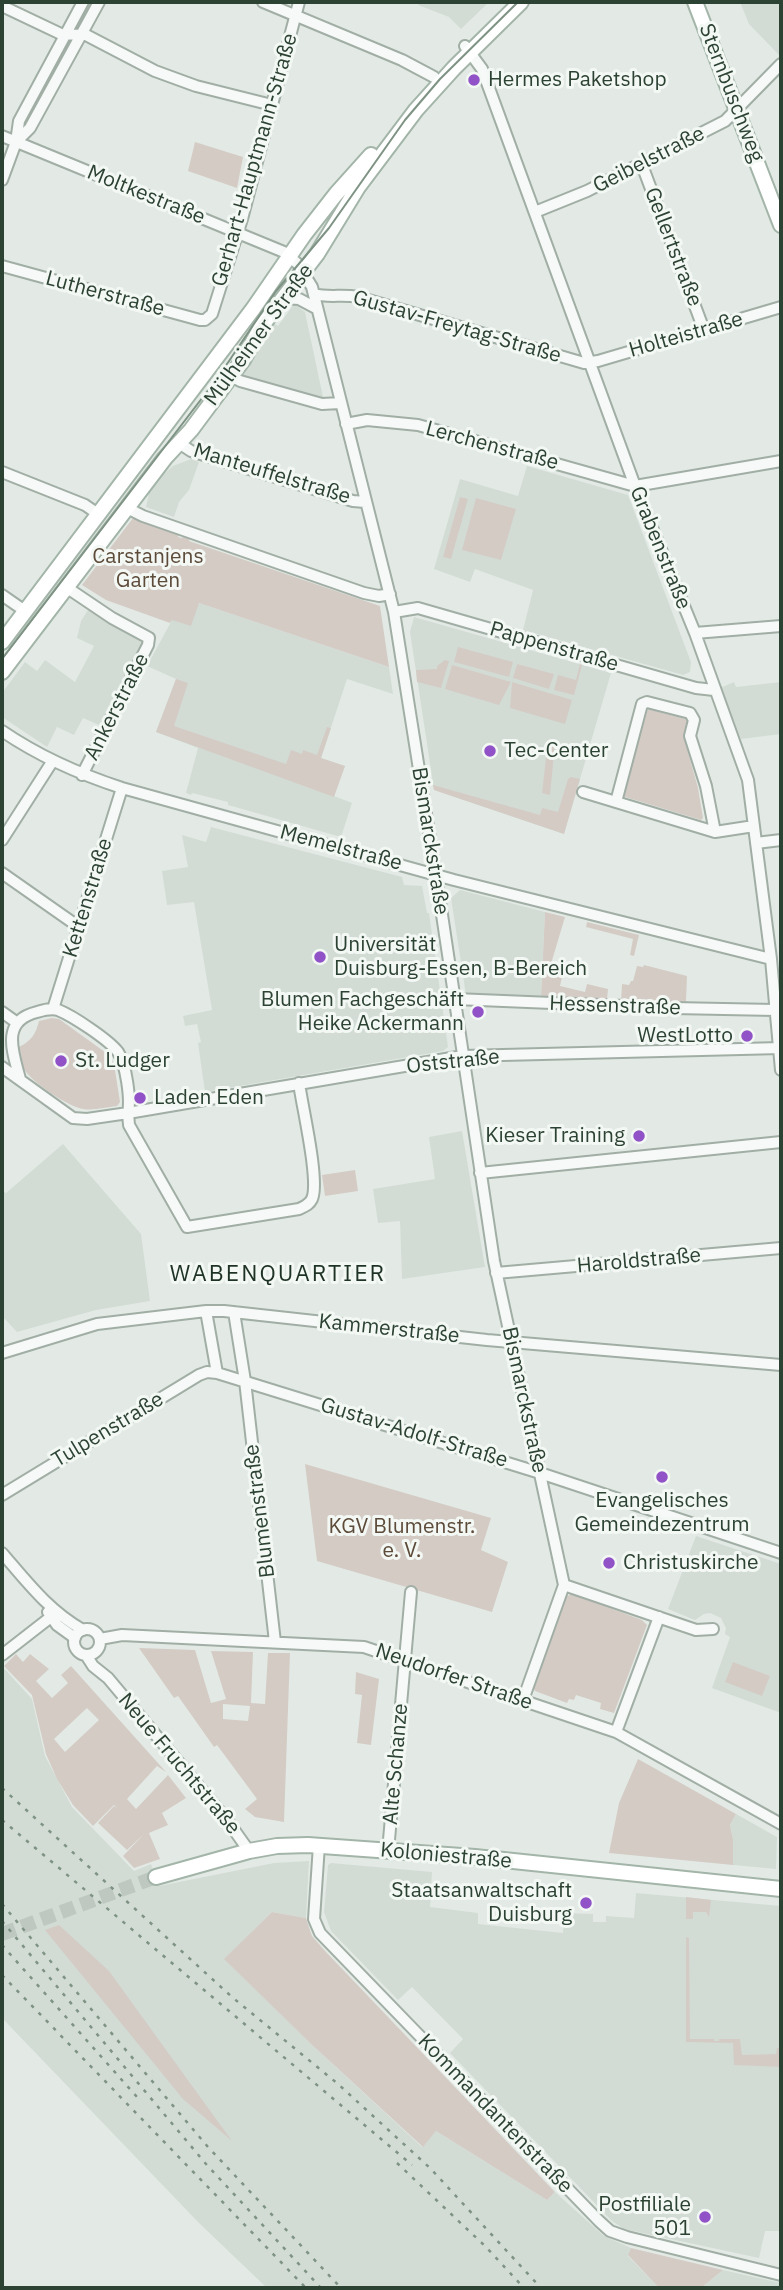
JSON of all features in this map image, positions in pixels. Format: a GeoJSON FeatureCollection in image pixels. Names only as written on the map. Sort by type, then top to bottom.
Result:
{"type":"FeatureCollection","features":[{"type":"Feature","properties":{"kind":"main road","name":"Mülheimer Straße"},"geometry":{"type":"LineString","coordinates":[[2,673],[66,587],[134,512],[165,458],[231,376],[282,298],[326,242],[358,187],[399,132],[510,2]]}},
{"type":"Feature","properties":{"kind":"main road","name":"Mülheimer Straße"},"geometry":{"type":"LineString","coordinates":[[2,642],[253,309],[336,194],[434,78],[521,2]]}},
{"type":"Feature","properties":{"kind":"main road","name":"Sternbuschweg"},"geometry":{"type":"LineString","coordinates":[[695,2],[781,225]]}},
{"type":"Feature","properties":{"kind":"main road","name":"Koloniestraße"},"geometry":{"type":"LineString","coordinates":[[156,1877],[249,1851],[277,1846],[318,1845],[475,1857],[781,1889]]}},
{"type":"Feature","properties":{"kind":"street"},"geometry":{"type":"LineString","coordinates":[[2,180],[16,142],[19,121],[83,2]]}},
{"type":"Feature","properties":{"kind":"street"},"geometry":{"type":"LineString","coordinates":[[16,142],[30,128],[99,2]]}},
{"type":"Feature","properties":{"kind":"street"},"geometry":{"type":"LineString","coordinates":[[263,2],[402,60],[434,78]]}},
{"type":"Feature","properties":{"kind":"street","name":"Gerhart-Hauptmann-Straße"},"geometry":{"type":"LineString","coordinates":[[208,318],[212,314],[236,232],[299,2]]}},
{"type":"Feature","properties":{"kind":"street"},"geometry":{"type":"LineString","coordinates":[[2,6],[65,35],[81,34],[155,71],[196,86],[272,105]]}},
{"type":"Feature","properties":{"kind":"street","name":"Grabenstraße"},"geometry":{"type":"LineString","coordinates":[[468,49],[482,69],[635,486],[695,633],[748,780],[771,959],[781,1070]]}},
{"type":"Feature","properties":{"kind":"street","name":"Geibelstraße"},"geometry":{"type":"LineString","coordinates":[[535,212],[642,165],[725,121],[781,64]]}},
{"type":"Feature","properties":{"kind":"street","name":"Moltkestraße"},"geometry":{"type":"LineString","coordinates":[[2,136],[290,255]]}},
{"type":"Feature","properties":{"kind":"street","name":"Gellertstraße"},"geometry":{"type":"LineString","coordinates":[[642,165],[704,330]]}},
{"type":"Feature","properties":{"kind":"street","name":"Bismarckstraße"},"geometry":{"type":"LineString","coordinates":[[290,255],[304,271],[317,300],[340,403],[394,612],[496,1273],[564,1585]]}},
{"type":"Feature","properties":{"kind":"street","name":"Lutherstraße"},"geometry":{"type":"LineString","coordinates":[[2,266],[200,320],[208,318]]}},
{"type":"Feature","properties":{"kind":"street","name":"Gustav-Freytag-Straße"},"geometry":{"type":"LineString","coordinates":[[317,300],[344,294],[358,297],[560,354],[572,360],[591,363]]}},
{"type":"Feature","properties":{"kind":"street"},"geometry":{"type":"LineString","coordinates":[[282,298],[317,300]]}},
{"type":"Feature","properties":{"kind":"street","name":"Holteistraße"},"geometry":{"type":"LineString","coordinates":[[591,363],[781,307]]}},
{"type":"Feature","properties":{"kind":"street"},"geometry":{"type":"LineString","coordinates":[[231,376],[240,381],[322,404],[340,403]]}},
{"type":"Feature","properties":{"kind":"street","name":"Lerchenstraße"},"geometry":{"type":"LineString","coordinates":[[346,424],[367,420],[418,425],[635,486]]}},
{"type":"Feature","properties":{"kind":"street","name":"Manteuffelstraße"},"geometry":{"type":"LineString","coordinates":[[179,443],[201,454],[353,501],[365,502]]}},
{"type":"Feature","properties":{"kind":"street"},"geometry":{"type":"LineString","coordinates":[[635,486],[781,461]]}},
{"type":"Feature","properties":{"kind":"street"},"geometry":{"type":"LineString","coordinates":[[2,472],[85,505],[98,514]]}},
{"type":"Feature","properties":{"kind":"street"},"geometry":{"type":"LineString","coordinates":[[134,512],[364,593],[379,596],[390,594]]}},
{"type":"Feature","properties":{"kind":"street","name":"Ankerstraße"},"geometry":{"type":"LineString","coordinates":[[66,587],[112,618],[149,638],[82,775]]}},
{"type":"Feature","properties":{"kind":"street"},"geometry":{"type":"LineString","coordinates":[[2,595],[25,611]]}},
{"type":"Feature","properties":{"kind":"street","name":"Pappenstraße"},"geometry":{"type":"LineString","coordinates":[[394,612],[418,608],[695,688],[714,690]]}},
{"type":"Feature","properties":{"kind":"street"},"geometry":{"type":"LineString","coordinates":[[695,633],[781,626]]}},
{"type":"Feature","properties":{"kind":"street"},"geometry":{"type":"LineString","coordinates":[[616,802],[642,705],[647,702],[690,713],[694,720],[690,736],[706,786],[715,832]]}},
{"type":"Feature","properties":{"kind":"street","name":"Memelstraße"},"geometry":{"type":"LineString","coordinates":[[2,731],[52,762],[122,788],[435,875],[771,959]]}},
{"type":"Feature","properties":{"kind":"street"},"geometry":{"type":"LineString","coordinates":[[2,840],[52,762]]}},
{"type":"Feature","properties":{"kind":"street","name":"Kettenstraße"},"geometry":{"type":"LineString","coordinates":[[53,1009],[122,788]]}},
{"type":"Feature","properties":{"kind":"street"},"geometry":{"type":"LineString","coordinates":[[583,792],[715,832],[754,826]]}},
{"type":"Feature","properties":{"kind":"street"},"geometry":{"type":"LineString","coordinates":[[756,843],[781,840]]}},
{"type":"Feature","properties":{"kind":"street"},"geometry":{"type":"LineString","coordinates":[[2,873],[79,927]]}},
{"type":"Feature","properties":{"kind":"street","name":"Hessenstraße"},"geometry":{"type":"LineString","coordinates":[[454,999],[775,1010]]}},
{"type":"Feature","properties":{"kind":"street"},"geometry":{"type":"LineString","coordinates":[[20,1079],[10,1051],[9,1038],[16,1023],[31,1013],[53,1009],[64,1013],[113,1046],[120,1055],[130,1103],[129,1125],[187,1227],[299,1209],[309,1204],[313,1196],[313,1174],[299,1083]]}},
{"type":"Feature","properties":{"kind":"street"},"geometry":{"type":"LineString","coordinates":[[2,1012],[16,1023]]}},
{"type":"Feature","properties":{"kind":"street","name":"Oststraße"},"geometry":{"type":"LineString","coordinates":[[128,1113],[463,1056],[777,1048]]}},
{"type":"Feature","properties":{"kind":"street"},"geometry":{"type":"LineString","coordinates":[[10,1051],[2,1066],[72,1118],[87,1119],[128,1113]]}},
{"type":"Feature","properties":{"kind":"street"},"geometry":{"type":"LineString","coordinates":[[480,1173],[781,1142]]}},
{"type":"Feature","properties":{"kind":"street","name":"Haroldstraße"},"geometry":{"type":"LineString","coordinates":[[496,1273],[781,1248]]}},
{"type":"Feature","properties":{"kind":"street"},"geometry":{"type":"LineString","coordinates":[[206,1311],[217,1373],[245,1381]]}},
{"type":"Feature","properties":{"kind":"street","name":"Kammerstraße"},"geometry":{"type":"LineString","coordinates":[[2,1353],[97,1324],[206,1311],[511,1342],[781,1365]]}},
{"type":"Feature","properties":{"kind":"street","name":"Blumenstraße"},"geometry":{"type":"LineString","coordinates":[[234,1312],[245,1381],[275,1642]]}},
{"type":"Feature","properties":{"kind":"street","name":"Tulpenstraße"},"geometry":{"type":"LineString","coordinates":[[2,1495],[199,1375],[217,1373]]}},
{"type":"Feature","properties":{"kind":"street","name":"Gustav-Adolf-Straße"},"geometry":{"type":"LineString","coordinates":[[245,1381],[540,1473],[781,1553]]}},
{"type":"Feature","properties":{"kind":"street"},"geometry":{"type":"LineString","coordinates":[[2,1553],[53,1615],[79,1634]]}},
{"type":"Feature","properties":{"kind":"street"},"geometry":{"type":"LineString","coordinates":[[523,1700],[564,1585],[696,1630],[713,1629]]}},
{"type":"Feature","properties":{"kind":"street","name":"Alte Schanze"},"geometry":{"type":"LineString","coordinates":[[388,1851],[411,1592]]}},
{"type":"Feature","properties":{"kind":"street"},"geometry":{"type":"LineString","coordinates":[[2,1655],[53,1615]]}},
{"type":"Feature","properties":{"kind":"street"},"geometry":{"type":"LineString","coordinates":[[615,1732],[659,1617]]}},
{"type":"Feature","properties":{"kind":"street"},"geometry":{"type":"LineString","coordinates":[[93,1630],[100,1639],[99,1647],[90,1654],[77,1649],[79,1634],[93,1630]]}},
{"type":"Feature","properties":{"kind":"street","name":"Neudorfer Straße"},"geometry":{"type":"LineString","coordinates":[[100,1639],[122,1635],[351,1644],[615,1732],[781,1824]]}},
{"type":"Feature","properties":{"kind":"street","name":"Neue Fruchtstraße"},"geometry":{"type":"LineString","coordinates":[[90,1654],[107,1678],[227,1820],[249,1851]]}},
{"type":"Feature","properties":{"kind":"street","name":"Kommandantenstraße"},"geometry":{"type":"LineString","coordinates":[[318,1845],[314,1919],[320,1933],[599,2221],[610,2231],[627,2237],[781,2275]]}},
{"type":"Feature","properties":{"kind":"shaded area"},"geometry":{"type":"Polygon","coordinates":[[[420,2],[489,2],[461,29],[449,17],[418,5],[420,2]]]}},
{"type":"Feature","properties":{"kind":"shaded area"},"geometry":{"type":"Polygon","coordinates":[[[740,2],[781,2],[779,55],[749,24],[740,2]]]}},
{"type":"Feature","properties":{"kind":"shaded area"},"geometry":{"type":"Polygon","coordinates":[[[294,304],[305,312],[323,397],[318,398],[240,375],[267,339],[263,335],[273,323],[278,326],[294,304]]]}},
{"type":"Feature","properties":{"kind":"shaded area"},"geometry":{"type":"Polygon","coordinates":[[[191,459],[199,462],[189,490],[179,502],[174,517],[146,507],[149,493],[160,477],[173,466],[191,459]]]}},
{"type":"Feature","properties":{"kind":"shaded area"},"geometry":{"type":"Polygon","coordinates":[[[527,466],[628,495],[691,662],[690,672],[683,675],[523,630],[533,590],[475,569],[470,582],[434,569],[460,479],[518,496],[527,466]]]}},
{"type":"Feature","properties":{"kind":"shaded area"},"geometry":{"type":"Polygon","coordinates":[[[199,603],[389,667],[393,694],[347,679],[321,758],[345,766],[334,796],[352,803],[341,837],[228,805],[228,802],[186,793],[198,748],[156,732],[176,679],[147,666],[172,620],[199,603]]]}},
{"type":"Feature","properties":{"kind":"shaded area"},"geometry":{"type":"Polygon","coordinates":[[[88,610],[141,640],[142,644],[99,725],[83,718],[74,735],[57,727],[47,747],[2,717],[2,693],[25,662],[37,671],[45,660],[75,682],[94,646],[77,638],[81,621],[88,610]]]}},
{"type":"Feature","properties":{"kind":"shaded area"},"geometry":{"type":"Polygon","coordinates":[[[414,617],[611,673],[564,834],[434,790],[410,632],[414,617]]]}},
{"type":"Feature","properties":{"kind":"shaded area"},"geometry":{"type":"Polygon","coordinates":[[[734,682],[736,687],[781,682],[781,734],[741,739],[720,688],[734,682]]]}},
{"type":"Feature","properties":{"kind":"shaded area","name":"Universität Duisburg-Essen, B-Bereich"},"geometry":{"type":"Polygon","coordinates":[[[211,827],[402,877],[404,885],[422,886],[429,913],[448,1047],[443,1051],[205,1092],[197,1024],[185,1026],[183,1016],[212,1010],[194,902],[167,905],[162,871],[188,867],[182,835],[206,842],[211,827]]]}},
{"type":"Feature","properties":{"kind":"shaded area","name":"Universität Duisburg-Essen, B-Bereich"},"geometry":{"type":"Polygon","coordinates":[[[460,890],[545,912],[541,998],[466,995],[451,898],[460,890]]]}},
{"type":"Feature","properties":{"kind":"shaded area"},"geometry":{"type":"Polygon","coordinates":[[[462,1131],[485,1267],[402,1279],[400,1221],[378,1223],[373,1189],[435,1179],[429,1137],[462,1131]]]}},
{"type":"Feature","properties":{"kind":"shaded area"},"geometry":{"type":"Polygon","coordinates":[[[63,1144],[141,1234],[150,1301],[96,1310],[17,1332],[2,1316],[2,1190],[6,1193],[63,1144]]]}},
{"type":"Feature","properties":{"kind":"shaded area"},"geometry":{"type":"Polygon","coordinates":[[[696,1536],[781,1564],[781,1713],[712,1688],[730,1637],[725,1634],[726,1628],[721,1618],[710,1613],[695,1620],[668,1609],[696,1536]]]}},
{"type":"Feature","properties":{"kind":"shaded area"},"geometry":{"type":"Polygon","coordinates":[[[2,1666],[32,1699],[45,1756],[72,1807],[134,1871],[151,1864],[159,1886],[274,1863],[309,1861],[306,1918],[272,1912],[225,1959],[311,2044],[422,2147],[436,2131],[547,2200],[555,2192],[604,2236],[631,2248],[628,2256],[659,2288],[267,2288],[199,2223],[2,2018],[2,1666]]]}},
{"type":"Feature","properties":{"kind":"shaded area"},"geometry":{"type":"Polygon","coordinates":[[[736,1814],[777,1837],[776,1869],[733,1865],[730,1825],[736,1814]]]}},
{"type":"Feature","properties":{"kind":"shaded area"},"geometry":{"type":"Polygon","coordinates":[[[331,1863],[432,1872],[430,1907],[478,1913],[478,1924],[563,1933],[564,1913],[593,1914],[593,1922],[606,1922],[606,1916],[634,1918],[636,1893],[781,1906],[781,2231],[765,2231],[759,2258],[624,2229],[612,2221],[450,2053],[463,2039],[412,1987],[398,2000],[331,1931],[324,1912],[328,1865],[331,1863]]]}},
{"type":"Feature","properties":{"kind":"shaded area"},"geometry":{"type":"Polygon","coordinates":[[[723,2270],[781,2285],[777,2288],[701,2288],[723,2270]]]}},
{"type":"Feature","properties":{"kind":"green space"},"geometry":{"type":"Polygon","coordinates":[[[195,142],[243,157],[237,188],[188,171],[195,142]]]}},
{"type":"Feature","properties":{"kind":"green space"},"geometry":{"type":"Polygon","coordinates":[[[460,497],[468,499],[451,559],[443,557],[460,497]]]}},
{"type":"Feature","properties":{"kind":"green space"},"geometry":{"type":"Polygon","coordinates":[[[476,498],[516,509],[501,560],[462,550],[476,498]]]}},
{"type":"Feature","properties":{"kind":"green space","name":"Carstanjens Garten"},"geometry":{"type":"Polygon","coordinates":[[[137,517],[179,533],[178,537],[191,535],[189,541],[380,606],[389,667],[199,603],[191,626],[172,620],[170,623],[106,600],[82,585],[133,518],[137,517]]]}},
{"type":"Feature","properties":{"kind":"green space"},"geometry":{"type":"Polygon","coordinates":[[[458,647],[513,662],[509,677],[454,662],[458,647]]]}},
{"type":"Feature","properties":{"kind":"green space"},"geometry":{"type":"Polygon","coordinates":[[[445,660],[449,661],[441,688],[417,682],[416,670],[437,669],[445,660]]]}},
{"type":"Feature","properties":{"kind":"green space"},"geometry":{"type":"Polygon","coordinates":[[[517,664],[554,674],[549,689],[513,678],[517,664]]]}},
{"type":"Feature","properties":{"kind":"green space"},"geometry":{"type":"Polygon","coordinates":[[[580,664],[582,665],[574,695],[554,690],[558,675],[576,680],[580,664]]]}},
{"type":"Feature","properties":{"kind":"green space"},"geometry":{"type":"Polygon","coordinates":[[[452,665],[511,682],[499,705],[445,689],[452,665]]]}},
{"type":"Feature","properties":{"kind":"green space"},"geometry":{"type":"Polygon","coordinates":[[[176,679],[188,683],[174,726],[286,764],[291,750],[302,754],[303,750],[317,755],[327,727],[331,728],[321,758],[345,766],[334,797],[156,732],[176,679]]]}},
{"type":"Feature","properties":{"kind":"green space"},"geometry":{"type":"Polygon","coordinates":[[[512,682],[572,700],[565,724],[510,708],[512,682]]]}},
{"type":"Feature","properties":{"kind":"green space"},"geometry":{"type":"Polygon","coordinates":[[[648,709],[689,720],[685,741],[698,788],[703,818],[701,820],[622,796],[648,709]]]}},
{"type":"Feature","properties":{"kind":"green space"},"geometry":{"type":"Polygon","coordinates":[[[548,741],[555,743],[550,795],[542,793],[548,741]]]}},
{"type":"Feature","properties":{"kind":"green space"},"geometry":{"type":"Polygon","coordinates":[[[568,779],[580,779],[564,834],[434,790],[433,785],[540,815],[542,808],[558,812],[568,779]]]}},
{"type":"Feature","properties":{"kind":"green space"},"geometry":{"type":"Polygon","coordinates":[[[545,912],[565,917],[548,974],[562,977],[560,986],[585,992],[587,984],[608,989],[607,1000],[541,998],[545,912]]]}},
{"type":"Feature","properties":{"kind":"green space"},"geometry":{"type":"Polygon","coordinates":[[[587,922],[639,935],[634,956],[630,955],[633,939],[586,927],[587,922]]]}},
{"type":"Feature","properties":{"kind":"green space"},"geometry":{"type":"Polygon","coordinates":[[[644,965],[687,976],[686,1001],[692,1003],[621,1001],[622,984],[629,985],[633,981],[637,966],[644,965]]]}},
{"type":"Feature","properties":{"kind":"green space"},"geometry":{"type":"Polygon","coordinates":[[[59,1019],[109,1055],[114,1064],[120,1102],[117,1106],[91,1110],[77,1107],[42,1087],[24,1069],[19,1047],[32,1037],[39,1021],[59,1019]]]}},
{"type":"Feature","properties":{"kind":"green space"},"geometry":{"type":"Polygon","coordinates":[[[355,1170],[358,1191],[325,1196],[322,1175],[355,1170]]]}},
{"type":"Feature","properties":{"kind":"green space","name":"KGV Blumenstr. e. V."},"geometry":{"type":"Polygon","coordinates":[[[305,1464],[491,1518],[481,1550],[508,1562],[492,1612],[317,1561],[305,1464]]]}},
{"type":"Feature","properties":{"kind":"green space"},"geometry":{"type":"Polygon","coordinates":[[[572,1594],[642,1620],[647,1625],[614,1713],[600,1709],[601,1703],[576,1695],[574,1700],[569,1699],[567,1703],[535,1691],[533,1687],[563,1601],[572,1594]]]}},
{"type":"Feature","properties":{"kind":"green space"},"geometry":{"type":"Polygon","coordinates":[[[139,1648],[195,1650],[211,1703],[226,1699],[211,1651],[253,1652],[251,1703],[265,1704],[268,1653],[290,1653],[284,1822],[255,1817],[245,1809],[257,1799],[217,1745],[214,1747],[178,1696],[174,1698],[139,1648]],[[223,1704],[223,1719],[248,1721],[250,1706],[223,1704]]]}},
{"type":"Feature","properties":{"kind":"green space"},"geometry":{"type":"Polygon","coordinates":[[[16,1654],[23,1662],[30,1654],[49,1669],[36,1681],[52,1698],[68,1683],[61,1675],[71,1666],[166,1772],[157,1766],[127,1799],[136,1809],[168,1775],[186,1798],[162,1813],[168,1825],[149,1833],[160,1859],[134,1868],[123,1856],[144,1834],[127,1850],[98,1823],[114,1806],[117,1808],[114,1805],[93,1826],[73,1805],[46,1754],[32,1695],[4,1666],[16,1654]],[[87,1708],[54,1739],[65,1752],[99,1720],[87,1708]]]}},
{"type":"Feature","properties":{"kind":"green space"},"geometry":{"type":"Polygon","coordinates":[[[733,1662],[770,1676],[762,1696],[725,1682],[733,1662]]]}},
{"type":"Feature","properties":{"kind":"green space"},"geometry":{"type":"Polygon","coordinates":[[[356,1672],[379,1679],[371,1745],[357,1743],[362,1695],[355,1694],[356,1672]]]}},
{"type":"Feature","properties":{"kind":"green space"},"geometry":{"type":"Polygon","coordinates":[[[638,1759],[736,1814],[730,1825],[733,1865],[609,1853],[619,1803],[638,1759]]]}},
{"type":"Feature","properties":{"kind":"green space"},"geometry":{"type":"Polygon","coordinates":[[[686,1897],[711,1900],[709,1917],[706,1912],[693,1912],[693,1919],[686,1919],[686,1897]]]}},
{"type":"Feature","properties":{"kind":"green space"},"geometry":{"type":"Polygon","coordinates":[[[272,1912],[306,1918],[312,1936],[326,1952],[555,2192],[547,2200],[436,2131],[423,2147],[224,1959],[272,1912]]]}},
{"type":"Feature","properties":{"kind":"green space"},"geometry":{"type":"Polygon","coordinates":[[[59,1925],[109,1971],[232,2141],[183,2099],[45,1930],[59,1925]]]}},
{"type":"Feature","properties":{"kind":"green space"},"geometry":{"type":"Polygon","coordinates":[[[686,1937],[689,1938],[690,2039],[740,2039],[742,2055],[776,2054],[777,2048],[781,2047],[781,2067],[734,2065],[733,2043],[686,2042],[686,1937]]]}},
{"type":"Feature","properties":{"kind":"green space"},"geometry":{"type":"Polygon","coordinates":[[[631,2248],[723,2270],[701,2288],[659,2288],[628,2255],[631,2248]]]}},
{"type":"Feature","properties":{"kind":"tunnel"},"geometry":{"type":"LineString","coordinates":[[2,1934],[156,1877]]}},
{"type":"Feature","properties":{"kind":"tram line"},"geometry":{"type":"LineString","coordinates":[[2,659],[219,376],[276,291],[329,228],[405,120],[440,79],[518,2]]}},
{"type":"Feature","properties":{"kind":"railway"},"geometry":{"type":"LineString","coordinates":[[2,1788],[232,1997],[338,2084],[430,2168],[541,2288]]}},
{"type":"Feature","properties":{"kind":"railway"},"geometry":{"type":"LineString","coordinates":[[2,1820],[412,2165]]}},
{"type":"Feature","properties":{"kind":"railway"},"geometry":{"type":"LineString","coordinates":[[2,1904],[208,2147],[341,2288]]}},
{"type":"Feature","properties":{"kind":"railway"},"geometry":{"type":"LineString","coordinates":[[2,1921],[206,2164],[321,2288]]}},
{"type":"Feature","properties":{"kind":"railway"},"geometry":{"type":"LineString","coordinates":[[2,1945],[137,2097]]}},
{"type":"Feature","properties":{"kind":"railway"},"geometry":{"type":"LineString","coordinates":[[2,1975],[306,2288]]}},
{"type":"Feature","properties":{"kind":"railway"},"geometry":{"type":"LineString","coordinates":[[397,2163],[485,2246],[524,2288]]}},
{"type":"Feature","properties":{"kind":"place","name":"Hermes Paketshop"},"geometry":{"type":"Point","coordinates":[474,80]}},
{"type":"Feature","properties":{"kind":"place","name":"Tec-Center"},"geometry":{"type":"Point","coordinates":[490,751]}},
{"type":"Feature","properties":{"kind":"place","name":"Universität Duisburg-Essen, B-Bereich"},"geometry":{"type":"Point","coordinates":[320,957]}},
{"type":"Feature","properties":{"kind":"place","name":"Blumen Fachgeschäft Heike Ackermann"},"geometry":{"type":"Point","coordinates":[478,1012]}},
{"type":"Feature","properties":{"kind":"place","name":"WestLotto"},"geometry":{"type":"Point","coordinates":[747,1036]}},
{"type":"Feature","properties":{"kind":"place","name":"St. Ludger"},"geometry":{"type":"Point","coordinates":[61,1061]}},
{"type":"Feature","properties":{"kind":"place","name":"Laden Eden"},"geometry":{"type":"Point","coordinates":[140,1098]}},
{"type":"Feature","properties":{"kind":"place","name":"Kieser Training"},"geometry":{"type":"Point","coordinates":[639,1136]}},
{"type":"Feature","properties":{"kind":"place","name":"Evangelisches Gemeindezentrum"},"geometry":{"type":"Point","coordinates":[662,1477]}},
{"type":"Feature","properties":{"kind":"place","name":"Christuskirche"},"geometry":{"type":"Point","coordinates":[609,1563]}},
{"type":"Feature","properties":{"kind":"place","name":"Staatsanwaltschaft Duisburg"},"geometry":{"type":"Point","coordinates":[586,1903]}},
{"type":"Feature","properties":{"kind":"place","name":"Postfiliale 501"},"geometry":{"type":"Point","coordinates":[705,2217]}},
{"type":"Feature","properties":{"kind":"district","name":"WABENQUARTIER"},"geometry":{"type":"Point","coordinates":[278,1274]}}]}
